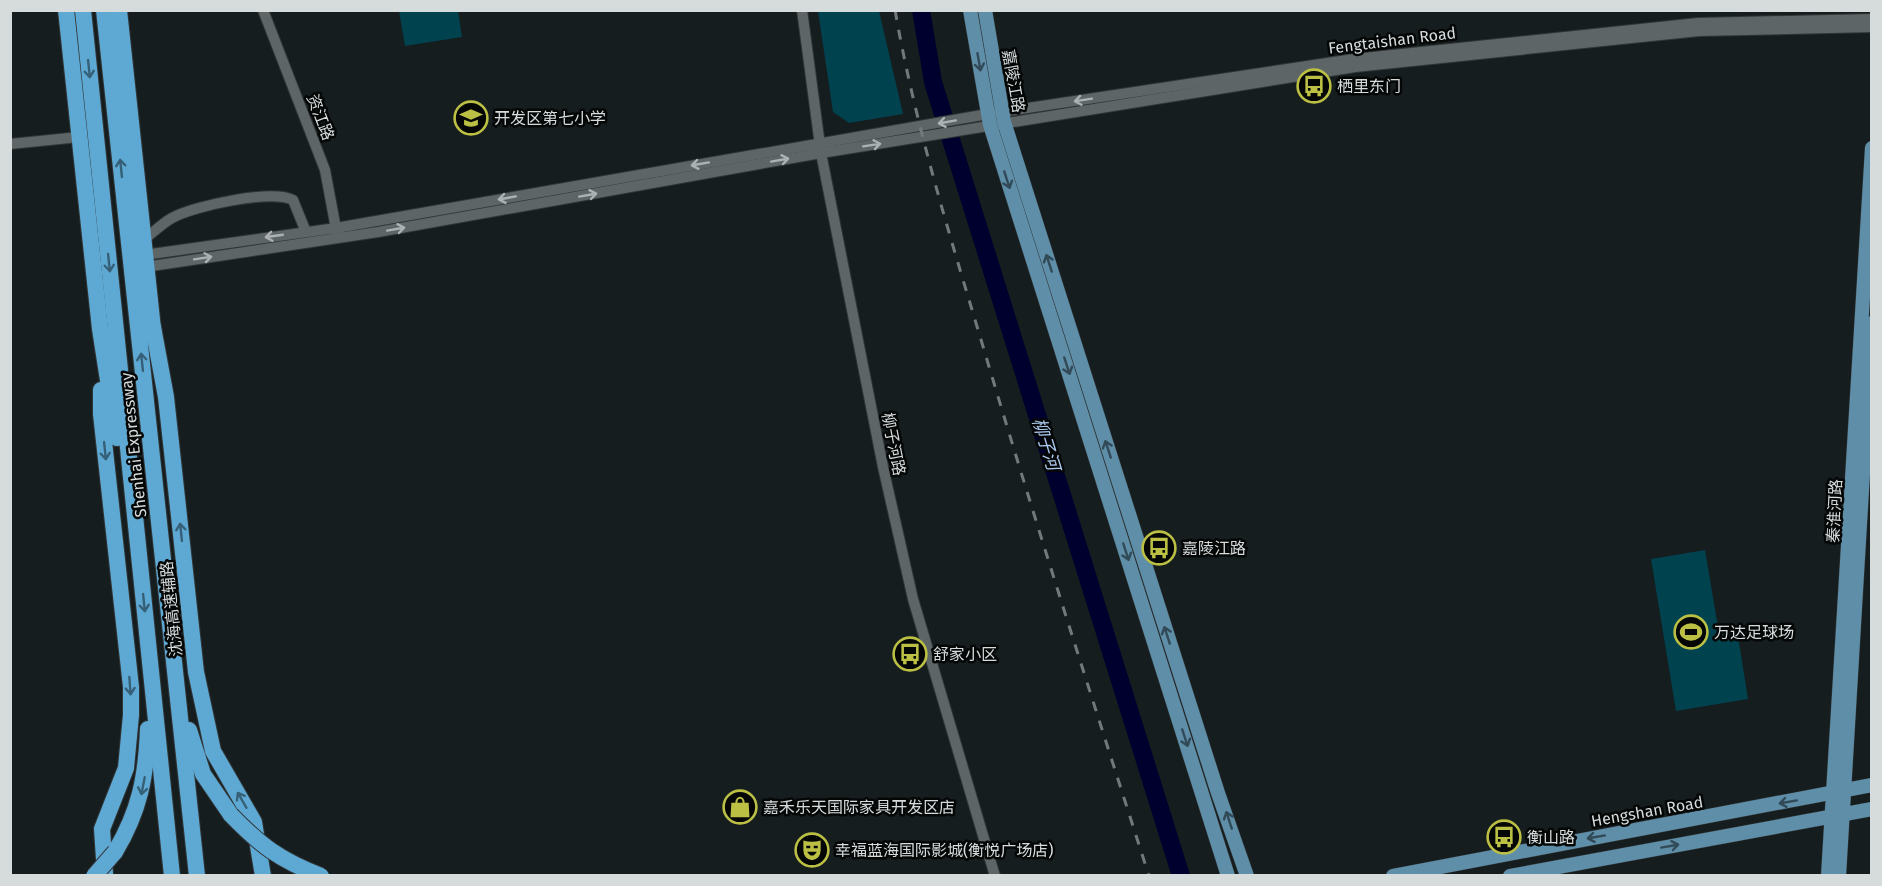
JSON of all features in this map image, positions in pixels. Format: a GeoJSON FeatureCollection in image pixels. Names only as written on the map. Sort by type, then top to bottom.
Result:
{"type":"FeatureCollection","features":[{"type":"Feature","properties":{"kind":"highway"},"geometry":{"type":"LineString","coordinates":[[66,10],[100,329],[140,573]]}},
{"type":"Feature","properties":{"kind":"highway","name":"Shenhai Expressway"},"geometry":{"type":"LineString","coordinates":[[83,10],[172,876]]}},
{"type":"Feature","properties":{"kind":"highway","name":"Shenhai Expressway"},"geometry":{"type":"LineString","coordinates":[[104,10],[197,876]]}},
{"type":"Feature","properties":{"kind":"highway"},"geometry":{"type":"LineString","coordinates":[[119,10],[153,327],[161,440],[164,571]]}},
{"type":"Feature","properties":{"kind":"highway","name":"沈海高速辅路"},"geometry":{"type":"LineString","coordinates":[[153,327],[166,398],[196,672],[202,704],[213,751],[254,822],[263,876]]}},
{"type":"Feature","properties":{"kind":"highway"},"geometry":{"type":"LineString","coordinates":[[100,329],[101,414],[131,715],[126,768],[102,829],[105,876]]}},
{"type":"Feature","properties":{"kind":"highway"},"geometry":{"type":"LineString","coordinates":[[171,643],[180,696],[192,742],[204,774],[231,815],[261,845],[292,865],[321,876]]}},
{"type":"Feature","properties":{"kind":"highway"},"geometry":{"type":"LineString","coordinates":[[94,876],[115,852],[132,821],[145,779],[149,717],[148,644]]}},
{"type":"Feature","properties":{"kind":"main road","name":"嘉陵江路"},"geometry":{"type":"LineString","coordinates":[[970,10],[996,118],[1228,876]]}},
{"type":"Feature","properties":{"kind":"main road","name":"嘉陵江路"},"geometry":{"type":"LineString","coordinates":[[985,10],[996,118],[1247,876]]}},
{"type":"Feature","properties":{"kind":"main road","name":"秦淮河路"},"geometry":{"type":"LineString","coordinates":[[1839,876],[1839,792],[1872,148]]}},
{"type":"Feature","properties":{"kind":"main road","name":"秦淮河路"},"geometry":{"type":"LineString","coordinates":[[1839,792],[1866,517],[1872,323]]}},
{"type":"Feature","properties":{"kind":"main road","name":"Hengshan Road"},"geometry":{"type":"LineString","coordinates":[[1393,876],[1872,785]]}},
{"type":"Feature","properties":{"kind":"main road"},"geometry":{"type":"LineString","coordinates":[[1510,876],[1872,809]]}},
{"type":"Feature","properties":{"kind":"main road","name":"秦淮河路"},"geometry":{"type":"LineString","coordinates":[[1828,876],[1838,816]]}},
{"type":"Feature","properties":{"kind":"street","name":"资江路"},"geometry":{"type":"LineString","coordinates":[[263,10],[325,170],[337,232]]}},
{"type":"Feature","properties":{"kind":"street","name":"柳子河路"},"geometry":{"type":"LineString","coordinates":[[802,10],[820,148],[883,467],[913,599],[995,876]]}},
{"type":"Feature","properties":{"kind":"street","name":"Fengtaishan Road"},"geometry":{"type":"LineString","coordinates":[[337,232],[996,118],[1354,59],[1698,23],[1872,19]]}},
{"type":"Feature","properties":{"kind":"street","name":"Fengtaishan Road"},"geometry":{"type":"LineString","coordinates":[[996,118],[1366,66],[1699,31],[1872,27]]}},
{"type":"Feature","properties":{"kind":"street"},"geometry":{"type":"LineString","coordinates":[[10,144],[79,137]]}},
{"type":"Feature","properties":{"kind":"street"},"geometry":{"type":"LineString","coordinates":[[144,254],[172,218],[215,202],[278,196],[293,200],[306,232]]}},
{"type":"Feature","properties":{"kind":"street"},"geometry":{"type":"LineString","coordinates":[[144,254],[306,232],[337,232]]}},
{"type":"Feature","properties":{"kind":"street"},"geometry":{"type":"LineString","coordinates":[[144,254],[337,232]]}},
{"type":"Feature","properties":{"kind":"shaded area"},"geometry":{"type":"Polygon","coordinates":[[[399,11],[458,11],[462,37],[405,46],[399,11]]]}},
{"type":"Feature","properties":{"kind":"shaded area"},"geometry":{"type":"Polygon","coordinates":[[[818,11],[879,11],[903,114],[849,123],[833,112],[818,11]]]}},
{"type":"Feature","properties":{"kind":"shaded area","name":"万达足球场"},"geometry":{"type":"Polygon","coordinates":[[[1705,550],[1719,633],[1737,630],[1748,699],[1676,711],[1651,559],[1705,550]]]}},
{"type":"Feature","properties":{"kind":"waterway","name":"柳子河"},"geometry":{"type":"LineString","coordinates":[[921,10],[933,82],[1181,876]]}},
{"type":"Feature","properties":{"kind":"railway"},"geometry":{"type":"LineString","coordinates":[[895,10],[912,95],[957,261],[1043,543],[1149,876]]}},
{"type":"Feature","properties":{"kind":"place","name":"栖里东门"},"geometry":{"type":"Point","coordinates":[1314,86]}},
{"type":"Feature","properties":{"kind":"place","name":"开发区第七小学"},"geometry":{"type":"Point","coordinates":[471,118]}},
{"type":"Feature","properties":{"kind":"place","name":"嘉陵江路"},"geometry":{"type":"Point","coordinates":[1159,548]}},
{"type":"Feature","properties":{"kind":"place","name":"万达足球场"},"geometry":{"type":"Point","coordinates":[1691,632]}},
{"type":"Feature","properties":{"kind":"place","name":"舒家小区"},"geometry":{"type":"Point","coordinates":[910,654]}},
{"type":"Feature","properties":{"kind":"place","name":"嘉禾乐天国际家具开发区店"},"geometry":{"type":"Point","coordinates":[740,807]}},
{"type":"Feature","properties":{"kind":"place","name":"衡山路"},"geometry":{"type":"Point","coordinates":[1504,837]}},
{"type":"Feature","properties":{"kind":"place","name":"幸福蓝海国际影城(衡悦广场店)"},"geometry":{"type":"Point","coordinates":[812,850]}}]}
